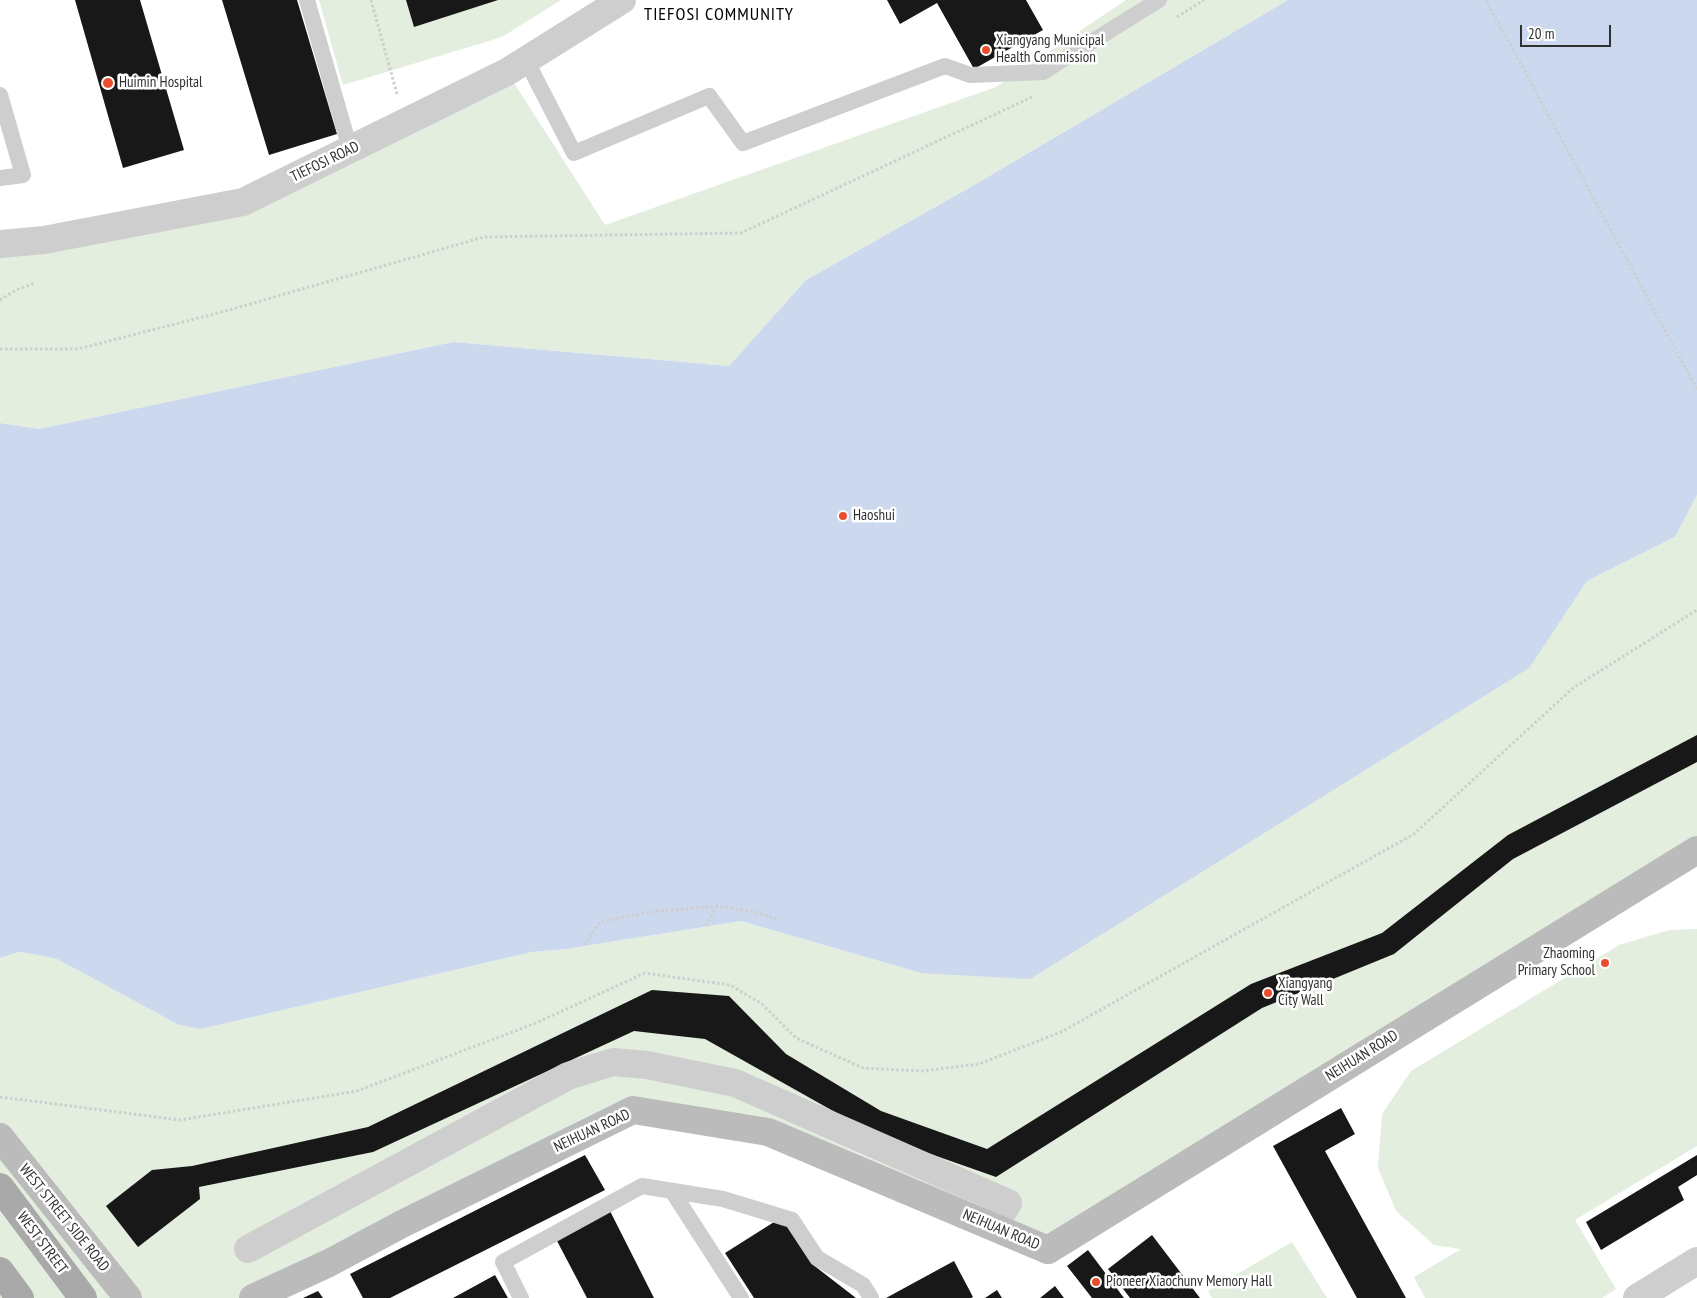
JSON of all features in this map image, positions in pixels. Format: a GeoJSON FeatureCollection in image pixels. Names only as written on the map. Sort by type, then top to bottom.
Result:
{"type":"FeatureCollection","features":[{"type":"Feature","properties":{"kind":"main road","name":"WEST STREET"},"geometry":{"type":"LineString","coordinates":[[0,1187],[83,1298]]}},
{"type":"Feature","properties":{"kind":"main road"},"geometry":{"type":"LineString","coordinates":[[0,1271],[20,1298]]}},
{"type":"Feature","properties":{"kind":"street","name":"TIEFOSI ROAD"},"geometry":{"type":"LineString","coordinates":[[0,244],[44,240],[243,202],[507,72],[622,0]]}},
{"type":"Feature","properties":{"kind":"street","name":"NEIHUAN ROAD"},"geometry":{"type":"LineString","coordinates":[[252,1298],[329,1263],[402,1224],[633,1110],[768,1132],[1048,1250],[1697,850]]}},
{"type":"Feature","properties":{"kind":"street"},"geometry":{"type":"LineString","coordinates":[[248,1249],[568,1076],[613,1062],[647,1065],[735,1083],[1008,1203],[993,1227]]}},
{"type":"Feature","properties":{"kind":"street","name":"WEST STREET SIDE ROAD"},"geometry":{"type":"LineString","coordinates":[[0,1138],[128,1298]]}},
{"type":"Feature","properties":{"kind":"street"},"geometry":{"type":"LineString","coordinates":[[1637,1298],[1697,1261]]}},
{"type":"Feature","properties":{"kind":"lane"},"geometry":{"type":"LineString","coordinates":[[308,0],[350,149]]}},
{"type":"Feature","properties":{"kind":"lane"},"geometry":{"type":"LineString","coordinates":[[526,60],[574,153],[709,96],[743,144],[945,66],[970,74],[1043,72],[1159,0]]}},
{"type":"Feature","properties":{"kind":"lane"},"geometry":{"type":"LineString","coordinates":[[0,95],[23,175],[0,178]]}},
{"type":"Feature","properties":{"kind":"lane"},"geometry":{"type":"LineString","coordinates":[[521,1298],[503,1262],[642,1186],[722,1199],[792,1220],[817,1258],[863,1285],[871,1298]]}},
{"type":"Feature","properties":{"kind":"lane"},"geometry":{"type":"LineString","coordinates":[[672,1191],[741,1298]]}},
{"type":"Feature","properties":{"kind":"path"},"geometry":{"type":"LineString","coordinates":[[371,0],[398,94]]}},
{"type":"Feature","properties":{"kind":"path"},"geometry":{"type":"LineString","coordinates":[[1170,21],[1204,0]]}},
{"type":"Feature","properties":{"kind":"path"},"geometry":{"type":"LineString","coordinates":[[1486,0],[1697,389]]}},
{"type":"Feature","properties":{"kind":"path"},"geometry":{"type":"LineString","coordinates":[[0,349],[76,349],[90,346],[229,310],[484,237],[742,233],[1040,93]]}},
{"type":"Feature","properties":{"kind":"path"},"geometry":{"type":"LineString","coordinates":[[0,300],[16,290],[35,283]]}},
{"type":"Feature","properties":{"kind":"path"},"geometry":{"type":"LineString","coordinates":[[0,1097],[180,1120],[357,1092],[536,1023],[645,973],[730,985],[762,1004],[796,1038],[863,1068],[922,1071],[979,1064],[1061,1032],[1414,834],[1573,688],[1697,610]]}},
{"type":"Feature","properties":{"kind":"path"},"geometry":{"type":"LineString","coordinates":[[706,926],[716,906]]}},
{"type":"Feature","properties":{"kind":"path"},"geometry":{"type":"LineString","coordinates":[[584,945],[600,922],[650,912],[716,906],[756,912],[777,919]]}},
{"type":"Feature","properties":{"kind":"green space"},"geometry":{"type":"Polygon","coordinates":[[[319,0],[561,0],[502,37],[343,85],[319,0]]]}},
{"type":"Feature","properties":{"kind":"green space"},"geometry":{"type":"Polygon","coordinates":[[[1126,0],[1288,0],[976,184],[806,280],[729,366],[453,342],[39,429],[0,423],[0,244],[243,202],[507,72],[605,225],[996,87],[1126,0]]]}},
{"type":"Feature","properties":{"kind":"green space"},"geometry":{"type":"Polygon","coordinates":[[[1697,495],[1697,850],[1048,1250],[768,1132],[633,1110],[253,1298],[0,1298],[0,958],[19,952],[57,959],[179,1025],[201,1029],[532,952],[566,949],[741,921],[921,973],[1528,668],[1587,581],[1675,537],[1697,495]]]}},
{"type":"Feature","properties":{"kind":"green space"},"geometry":{"type":"Polygon","coordinates":[[[1697,929],[1697,1146],[1575,1220],[1616,1289],[1602,1298],[1425,1298],[1414,1277],[1461,1249],[1434,1245],[1396,1211],[1378,1168],[1382,1114],[1411,1071],[1619,945],[1669,930],[1697,929]]]}},
{"type":"Feature","properties":{"kind":"green space"},"geometry":{"type":"Polygon","coordinates":[[[1292,1242],[1327,1298],[1212,1298],[1208,1291],[1292,1242]]]}},
{"type":"Feature","properties":{"kind":"water","name":"Haoshui"},"geometry":{"type":"Polygon","coordinates":[[[1288,0],[1697,0],[1697,495],[1675,537],[1587,581],[1529,668],[1030,979],[921,973],[741,921],[566,949],[532,952],[201,1029],[179,1025],[57,959],[19,952],[0,958],[0,423],[39,429],[453,342],[729,366],[806,280],[976,184],[1288,0]]]}},
{"type":"Feature","properties":{"kind":"building"},"geometry":{"type":"Polygon","coordinates":[[[75,0],[140,0],[184,150],[123,168],[75,0]]]}},
{"type":"Feature","properties":{"kind":"building"},"geometry":{"type":"Polygon","coordinates":[[[222,0],[297,0],[337,134],[269,155],[222,0]]]}},
{"type":"Feature","properties":{"kind":"building"},"geometry":{"type":"Polygon","coordinates":[[[406,0],[498,0],[414,27],[406,0]]]}},
{"type":"Feature","properties":{"kind":"building","name":"Xiangyang Municipal Health Commission"},"geometry":{"type":"Polygon","coordinates":[[[887,0],[1026,0],[1043,30],[974,69],[937,3],[900,24],[887,0]]]}},
{"type":"Feature","properties":{"kind":"building","name":"Xiangyang City Wall"},"geometry":{"type":"Polygon","coordinates":[[[1697,735],[1697,762],[1513,859],[1394,954],[1262,1008],[996,1177],[874,1134],[705,1039],[634,1031],[373,1152],[199,1187],[200,1199],[138,1247],[106,1206],[152,1170],[192,1166],[368,1127],[652,990],[729,996],[786,1054],[881,1111],[987,1149],[1251,984],[1382,933],[1508,835],[1697,735]]]}},
{"type":"Feature","properties":{"kind":"building"},"geometry":{"type":"Polygon","coordinates":[[[1341,1108],[1355,1134],[1325,1151],[1406,1298],[1357,1298],[1273,1146],[1341,1108]]]}},
{"type":"Feature","properties":{"kind":"building"},"geometry":{"type":"Polygon","coordinates":[[[585,1155],[605,1190],[390,1298],[363,1298],[350,1274],[585,1155]]]}},
{"type":"Feature","properties":{"kind":"building"},"geometry":{"type":"Polygon","coordinates":[[[1697,1155],[1697,1175],[1678,1187],[1684,1200],[1601,1250],[1586,1222],[1697,1155]]]}},
{"type":"Feature","properties":{"kind":"building"},"geometry":{"type":"Polygon","coordinates":[[[610,1211],[654,1298],[587,1298],[556,1239],[610,1211]]]}},
{"type":"Feature","properties":{"kind":"building"},"geometry":{"type":"Polygon","coordinates":[[[782,1217],[812,1264],[856,1298],[754,1298],[725,1253],[782,1217]]]}},
{"type":"Feature","properties":{"kind":"building"},"geometry":{"type":"Polygon","coordinates":[[[1152,1235],[1200,1298],[1130,1298],[1108,1269],[1152,1235]]]}},
{"type":"Feature","properties":{"kind":"building","name":"Pioneer Xiaochunv Memory Hall"},"geometry":{"type":"Polygon","coordinates":[[[1088,1250],[1124,1298],[1092,1298],[1067,1266],[1088,1250]]]}},
{"type":"Feature","properties":{"kind":"building"},"geometry":{"type":"Polygon","coordinates":[[[954,1261],[973,1297],[886,1298],[954,1261]]]}},
{"type":"Feature","properties":{"kind":"building"},"geometry":{"type":"Polygon","coordinates":[[[495,1275],[508,1298],[453,1298],[495,1275]]]}},
{"type":"Feature","properties":{"kind":"building","name":"Pioneer Xiaochunv Memory Hall"},"geometry":{"type":"Polygon","coordinates":[[[1055,1286],[1064,1298],[1040,1298],[1055,1286]]]}},
{"type":"Feature","properties":{"kind":"building"},"geometry":{"type":"Polygon","coordinates":[[[997,1290],[1002,1298],[985,1298],[997,1290]]]}},
{"type":"Feature","properties":{"kind":"building"},"geometry":{"type":"Polygon","coordinates":[[[318,1291],[323,1298],[303,1298],[318,1291]]]}},
{"type":"Feature","properties":{"kind":"place","name":"Xiangyang Municipal Health Commission"},"geometry":{"type":"Point","coordinates":[986,50]}},
{"type":"Feature","properties":{"kind":"place","name":"Huimin Hospital"},"geometry":{"type":"Point","coordinates":[108,83]}},
{"type":"Feature","properties":{"kind":"place","name":"Haoshui"},"geometry":{"type":"Point","coordinates":[843,516]}},
{"type":"Feature","properties":{"kind":"place","name":"Zhaoming Primary School"},"geometry":{"type":"Point","coordinates":[1605,963]}},
{"type":"Feature","properties":{"kind":"place","name":"Xiangyang City Wall"},"geometry":{"type":"Point","coordinates":[1268,993]}},
{"type":"Feature","properties":{"kind":"place","name":"Pioneer Xiaochunv Memory Hall"},"geometry":{"type":"Point","coordinates":[1096,1282]}},
{"type":"Feature","properties":{"kind":"district","name":"TIEFOSI COMMUNITY"},"geometry":{"type":"Point","coordinates":[719,15]}}]}
